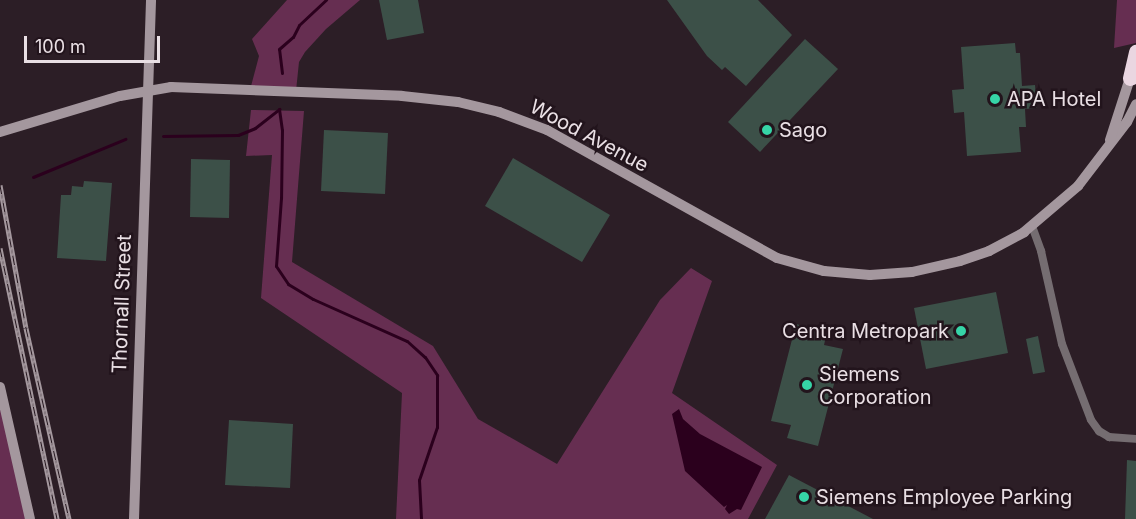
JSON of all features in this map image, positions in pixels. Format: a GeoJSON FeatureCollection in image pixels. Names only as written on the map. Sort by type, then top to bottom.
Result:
{"type":"FeatureCollection","features":[{"type":"Feature","properties":{"kind":"highway"},"geometry":{"type":"LineString","coordinates":[[1133,71],[1136,52]]}},
{"type":"Feature","properties":{"kind":"street","name":"Thornall Street"},"geometry":{"type":"LineString","coordinates":[[134,519],[151,0]]}},
{"type":"Feature","properties":{"kind":"street","name":"Wood Avenue"},"geometry":{"type":"LineString","coordinates":[[1107,149],[1133,71]]}},
{"type":"Feature","properties":{"kind":"street","name":"Wood Avenue"},"geometry":{"type":"LineString","coordinates":[[0,132],[147,90],[182,87],[402,96],[451,101],[489,108],[555,135],[755,248],[793,263],[835,273],[880,275],[936,267],[983,253],[1032,226],[1074,190],[1107,149],[1136,104]]}},
{"type":"Feature","properties":{"kind":"street"},"geometry":{"type":"LineString","coordinates":[[1032,226],[1041,252],[1062,344],[1091,420],[1099,431],[1109,437],[1136,439]]}},
{"type":"Feature","properties":{"kind":"street"},"geometry":{"type":"LineString","coordinates":[[0,387],[30,519]]}},
{"type":"Feature","properties":{"kind":"shaded area"},"geometry":{"type":"Polygon","coordinates":[[[287,0],[360,0],[326,29],[305,52],[299,62],[296,91],[250,90],[259,56],[252,39],[287,0]]]}},
{"type":"Feature","properties":{"kind":"shaded area"},"geometry":{"type":"Polygon","coordinates":[[[1117,0],[1136,0],[1136,43],[1114,48],[1117,0]]]}},
{"type":"Feature","properties":{"kind":"shaded area"},"geometry":{"type":"Polygon","coordinates":[[[251,110],[304,111],[292,262],[433,346],[478,419],[557,464],[660,300],[691,268],[712,281],[672,393],[777,465],[748,519],[396,519],[402,393],[261,298],[272,155],[246,156],[251,110]]]}},
{"type":"Feature","properties":{"kind":"shaded area"},"geometry":{"type":"Polygon","coordinates":[[[0,387],[30,519],[0,519],[0,387]]]}},
{"type":"Feature","properties":{"kind":"shaded area"},"geometry":{"type":"Polygon","coordinates":[[[679,409],[683,419],[700,434],[762,467],[741,510],[737,509],[729,514],[725,509],[727,505],[724,507],[685,471],[672,414],[679,409]]]}},
{"type":"Feature","properties":{"kind":"building"},"geometry":{"type":"Polygon","coordinates":[[[379,0],[418,0],[424,33],[387,40],[379,0]]]}},
{"type":"Feature","properties":{"kind":"building"},"geometry":{"type":"Polygon","coordinates":[[[667,0],[758,0],[792,35],[746,86],[725,67],[722,70],[707,56],[667,0]]]}},
{"type":"Feature","properties":{"kind":"building"},"geometry":{"type":"Polygon","coordinates":[[[805,39],[838,69],[760,152],[728,122],[805,39]]]}},
{"type":"Feature","properties":{"kind":"building","name":"APA Hotel"},"geometry":{"type":"Polygon","coordinates":[[[1015,43],[1016,53],[1020,53],[1022,86],[1035,85],[1037,108],[1025,109],[1026,127],[1019,127],[1021,152],[967,156],[964,112],[954,113],[952,90],[964,89],[961,47],[1015,43]]]}},
{"type":"Feature","properties":{"kind":"building"},"geometry":{"type":"Polygon","coordinates":[[[324,130],[388,133],[385,194],[321,191],[324,130]]]}},
{"type":"Feature","properties":{"kind":"building"},"geometry":{"type":"Polygon","coordinates":[[[513,158],[610,215],[582,262],[485,206],[513,158]]]}},
{"type":"Feature","properties":{"kind":"building"},"geometry":{"type":"Polygon","coordinates":[[[191,159],[230,160],[229,218],[190,217],[191,159]]]}},
{"type":"Feature","properties":{"kind":"building"},"geometry":{"type":"Polygon","coordinates":[[[84,181],[112,183],[106,261],[57,258],[61,195],[71,195],[72,186],[83,187],[84,181]]]}},
{"type":"Feature","properties":{"kind":"building","name":"Centra Metropark"},"geometry":{"type":"Polygon","coordinates":[[[996,292],[1008,353],[926,369],[914,308],[996,292]]]}},
{"type":"Feature","properties":{"kind":"building","name":"Siemens Corporation"},"geometry":{"type":"Polygon","coordinates":[[[796,324],[827,332],[824,345],[843,349],[818,446],[787,438],[791,425],[771,421],[796,324]]]}},
{"type":"Feature","properties":{"kind":"building"},"geometry":{"type":"Polygon","coordinates":[[[1038,336],[1045,372],[1033,374],[1026,339],[1038,336]]]}},
{"type":"Feature","properties":{"kind":"building"},"geometry":{"type":"Polygon","coordinates":[[[229,420],[293,424],[290,488],[225,485],[229,420]]]}},
{"type":"Feature","properties":{"kind":"building"},"geometry":{"type":"Polygon","coordinates":[[[1127,460],[1136,461],[1136,519],[1125,519],[1127,460]]]}},
{"type":"Feature","properties":{"kind":"building","name":"Siemens Employee Parking"},"geometry":{"type":"Polygon","coordinates":[[[789,475],[873,519],[765,519],[789,475]]]}},
{"type":"Feature","properties":{"kind":"waterway"},"geometry":{"type":"LineString","coordinates":[[282,73],[279,49],[293,37],[299,25],[326,0]]}},
{"type":"Feature","properties":{"kind":"waterway"},"geometry":{"type":"LineString","coordinates":[[279,109],[282,130],[281,198],[276,266],[288,284],[313,299],[407,341],[425,357],[437,375],[437,427],[419,480],[421,519]]}},
{"type":"Feature","properties":{"kind":"waterway"},"geometry":{"type":"LineString","coordinates":[[163,136],[238,135],[255,128],[279,109]]}},
{"type":"Feature","properties":{"kind":"waterway"},"geometry":{"type":"LineString","coordinates":[[33,177],[125,139]]}},
{"type":"Feature","properties":{"kind":"railway"},"geometry":{"type":"LineString","coordinates":[[0,185],[26,328],[69,519]]}},
{"type":"Feature","properties":{"kind":"railway"},"geometry":{"type":"LineString","coordinates":[[0,248],[57,519]]}},
{"type":"Feature","properties":{"kind":"place","name":"APA Hotel"},"geometry":{"type":"Point","coordinates":[995,99]}},
{"type":"Feature","properties":{"kind":"place","name":"Sago"},"geometry":{"type":"Point","coordinates":[767,130]}},
{"type":"Feature","properties":{"kind":"place","name":"Centra Metropark"},"geometry":{"type":"Point","coordinates":[961,331]}},
{"type":"Feature","properties":{"kind":"place","name":"Siemens Corporation"},"geometry":{"type":"Point","coordinates":[807,385]}},
{"type":"Feature","properties":{"kind":"place","name":"Siemens Employee Parking"},"geometry":{"type":"Point","coordinates":[804,497]}}]}
